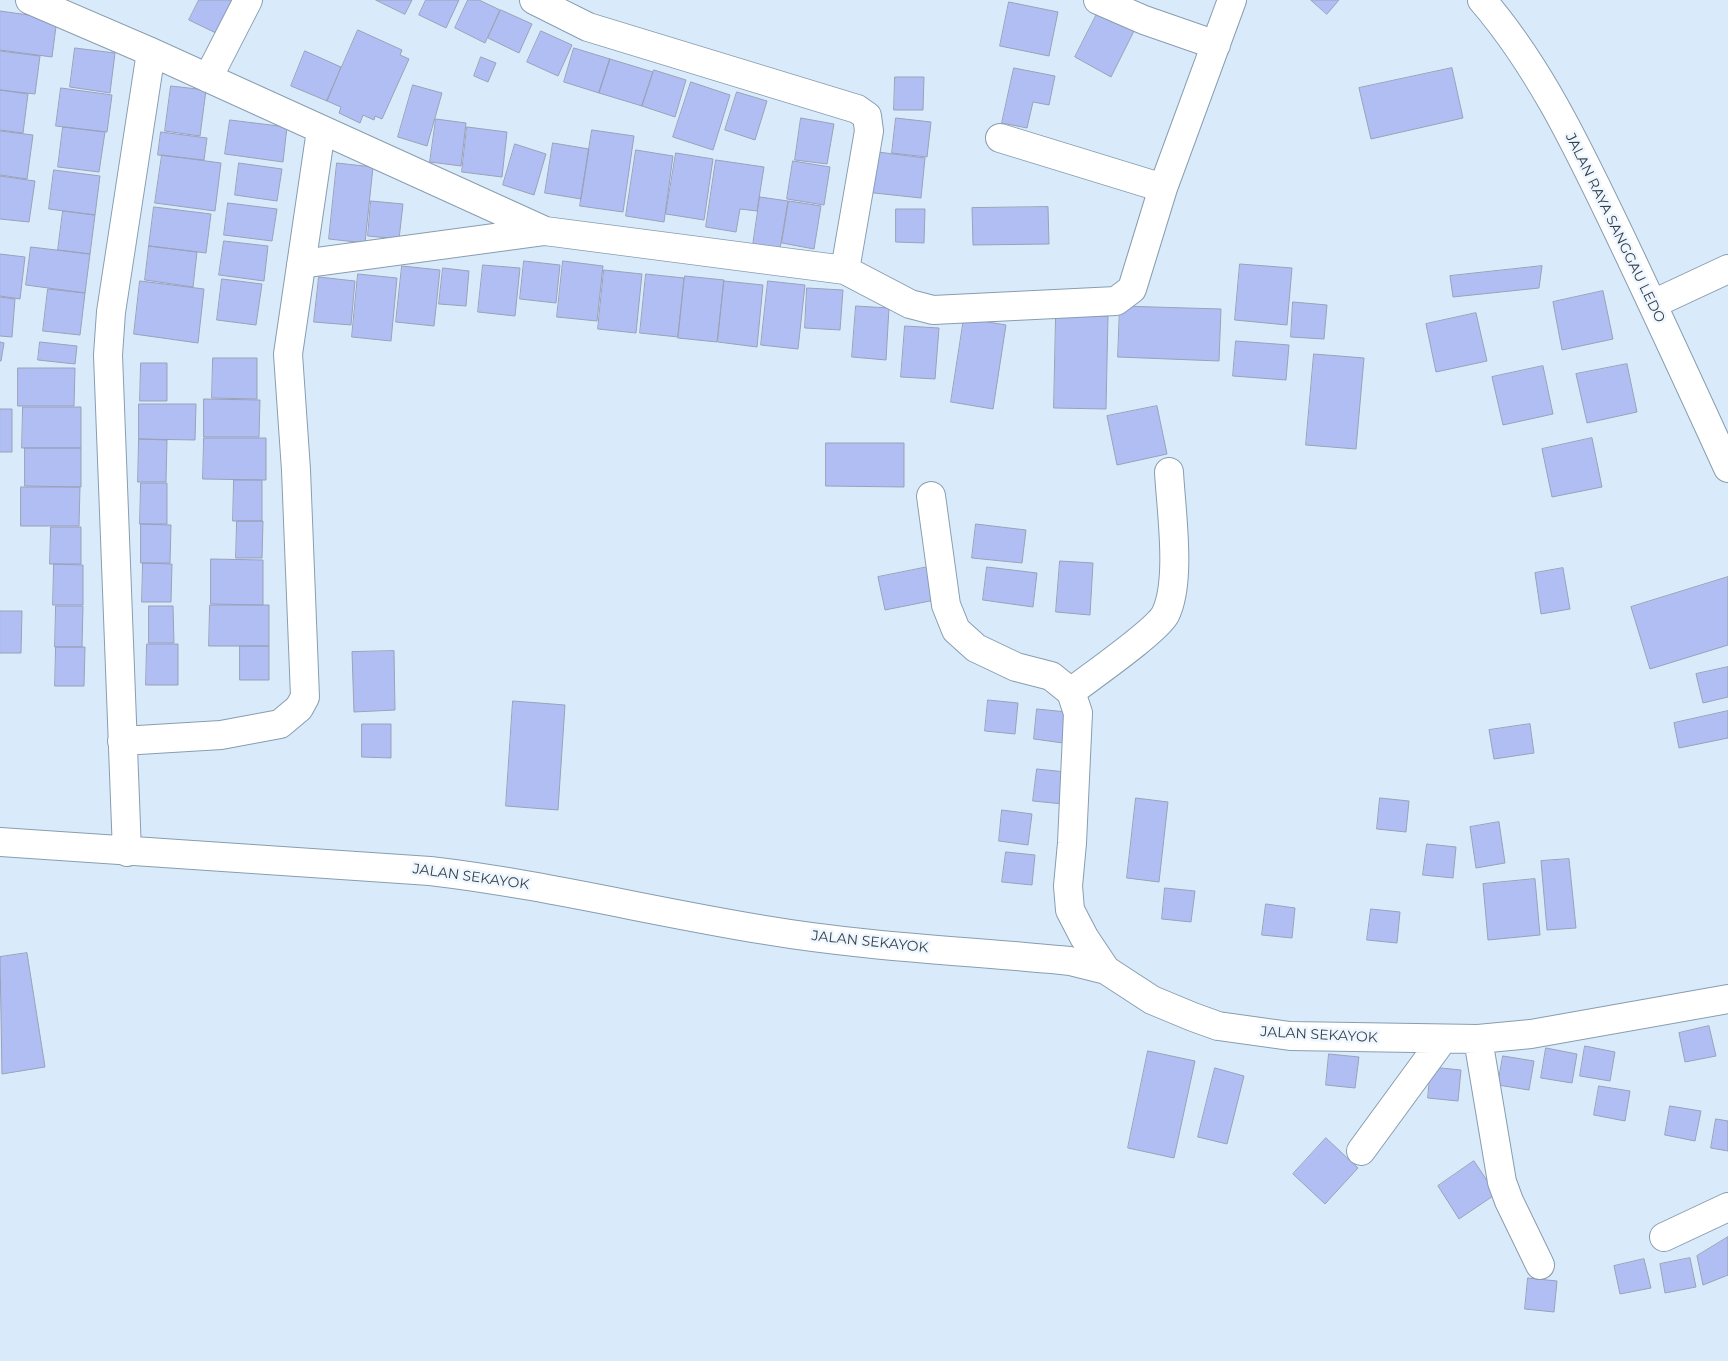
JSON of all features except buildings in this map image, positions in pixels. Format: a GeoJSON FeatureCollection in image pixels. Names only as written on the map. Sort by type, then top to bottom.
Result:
{"type":"FeatureCollection","features":[{"type":"Feature","properties":{"kind":"main road"},"geometry":{"type":"LineString","coordinates":[[208,78],[248,0]]}},
{"type":"Feature","properties":{"kind":"main road"},"geometry":{"type":"LineString","coordinates":[[534,0],[588,27],[857,109],[867,116],[869,131],[845,270]]}},
{"type":"Feature","properties":{"kind":"main road"},"geometry":{"type":"LineString","coordinates":[[1098,0],[1144,20],[1216,45]]}},
{"type":"Feature","properties":{"kind":"main road"},"geometry":{"type":"LineString","coordinates":[[301,264],[545,231],[845,270],[922,309],[1116,302],[1132,289],[1163,188],[1232,0]]}},
{"type":"Feature","properties":{"kind":"main road","name":"JALAN RAYA SANGGAU LEDO"},"geometry":{"type":"LineString","coordinates":[[1482,0],[1516,44],[1559,114],[1653,304],[1728,468]]}},
{"type":"Feature","properties":{"kind":"main road"},"geometry":{"type":"LineString","coordinates":[[46,3],[545,231]]}},
{"type":"Feature","properties":{"kind":"main road"},"geometry":{"type":"LineString","coordinates":[[127,852],[107,377],[108,335],[151,52]]}},
{"type":"Feature","properties":{"kind":"main road"},"geometry":{"type":"LineString","coordinates":[[122,741],[221,735],[280,724],[299,708],[305,697],[296,470],[288,354],[321,130]]}},
{"type":"Feature","properties":{"kind":"main road"},"geometry":{"type":"LineString","coordinates":[[1000,138],[1163,188]]}},
{"type":"Feature","properties":{"kind":"main road"},"geometry":{"type":"LineString","coordinates":[[1653,304],[1728,269]]}},
{"type":"Feature","properties":{"kind":"main road"},"geometry":{"type":"LineString","coordinates":[[1071,692],[1144,635],[1164,616],[1174,584],[1169,472]]}},
{"type":"Feature","properties":{"kind":"main road"},"geometry":{"type":"LineString","coordinates":[[931,496],[946,605],[956,630],[976,648],[1016,667],[1051,676],[1071,692],[1078,713],[1072,843],[1068,886],[1070,910],[1084,937],[1106,970]]}},
{"type":"Feature","properties":{"kind":"main road","name":"JALAN SEKAYOK"},"geometry":{"type":"LineString","coordinates":[[0,842],[127,852],[379,866],[489,878],[765,930],[828,939],[1070,961],[1106,970],[1170,1008],[1218,1026],[1290,1036],[1478,1039],[1530,1034],[1728,999]]}},
{"type":"Feature","properties":{"kind":"main road"},"geometry":{"type":"LineString","coordinates":[[1361,1151],[1443,1039]]}},
{"type":"Feature","properties":{"kind":"main road"},"geometry":{"type":"LineString","coordinates":[[1478,1039],[1502,1182],[1509,1201],[1540,1265]]}},
{"type":"Feature","properties":{"kind":"main road"},"geometry":{"type":"LineString","coordinates":[[1664,1237],[1728,1207]]}}]}
